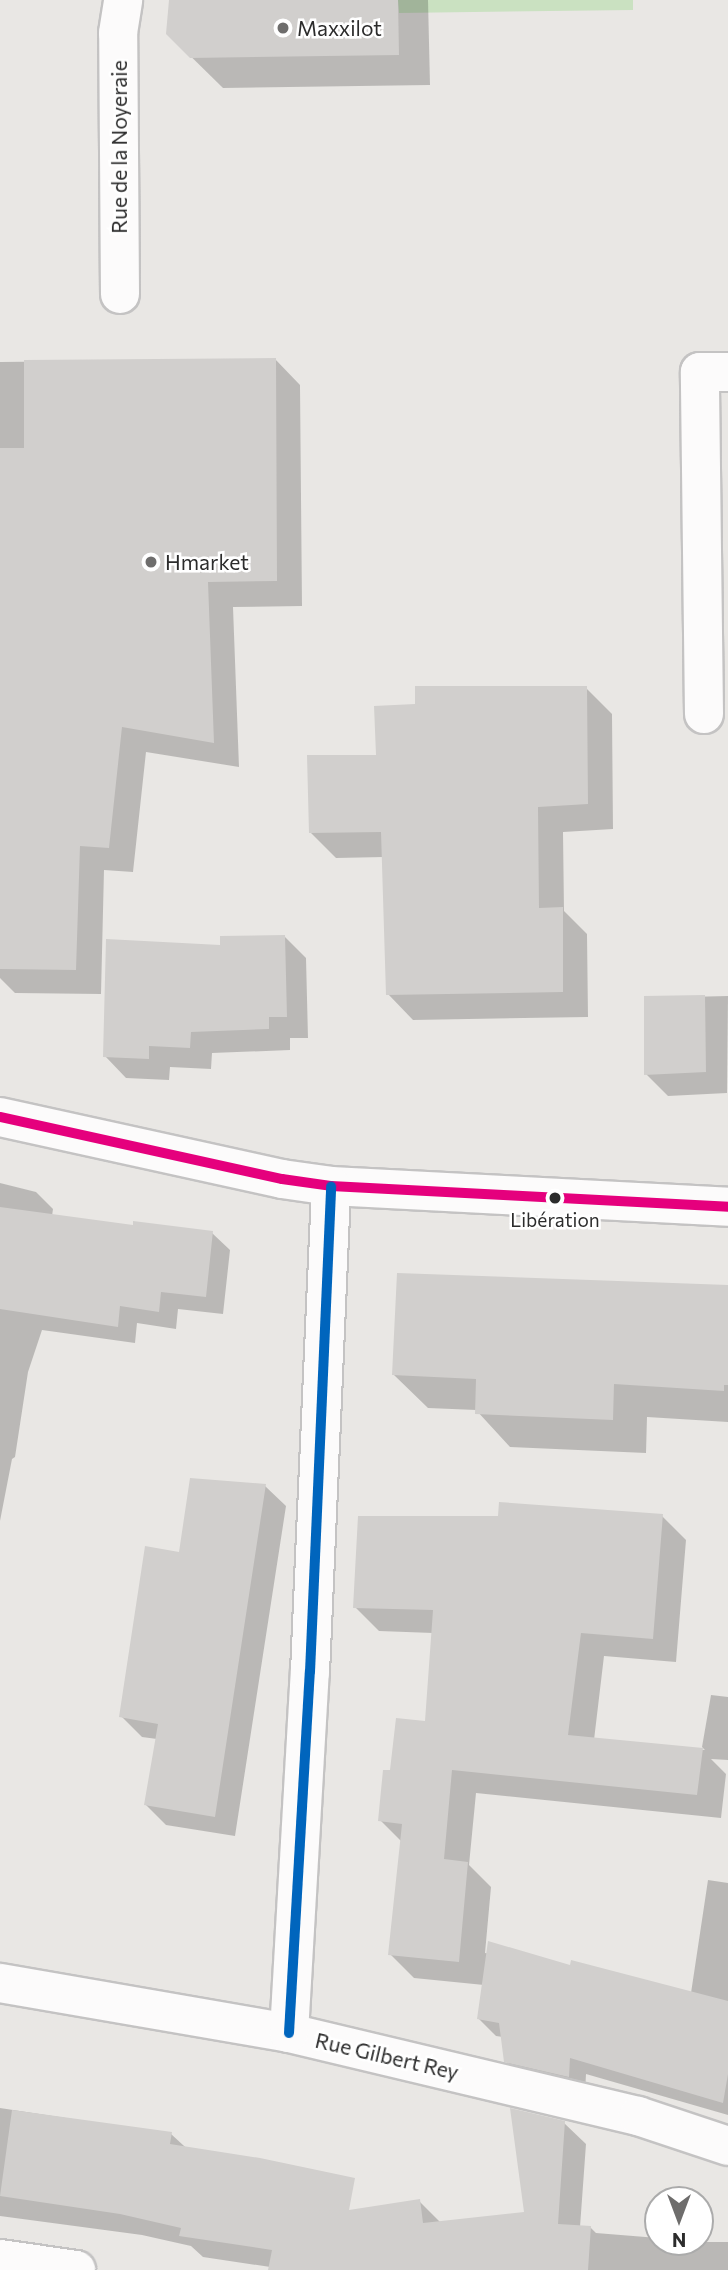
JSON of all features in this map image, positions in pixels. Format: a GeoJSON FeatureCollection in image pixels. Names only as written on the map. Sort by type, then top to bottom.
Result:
{"type":"FeatureCollection","features":[{"type":"Feature","properties":{"kind":"street","name":"Rue de la Noyeraie"},"geometry":{"type":"LineString","coordinates":[[120,294],[118,33],[123,0]]}},
{"type":"Feature","properties":{"kind":"street"},"geometry":{"type":"LineString","coordinates":[[704,714],[700,372],[728,372]]}},
{"type":"Feature","properties":{"kind":"street"},"geometry":{"type":"LineString","coordinates":[[0,1117],[282,1179],[331,1186],[728,1207]]}},
{"type":"Feature","properties":{"kind":"street"},"geometry":{"type":"LineString","coordinates":[[289,2033],[310,1672],[331,1186]]}},
{"type":"Feature","properties":{"kind":"street","name":"Rue Gilbert Rey"},"geometry":{"type":"LineString","coordinates":[[0,1983],[289,2033],[638,2116],[728,2146]]}},
{"type":"Feature","properties":{"kind":"street"},"geometry":{"type":"LineString","coordinates":[[0,2259],[76,2270]]}},
{"type":"Feature","properties":{"kind":"green space"},"geometry":{"type":"Polygon","coordinates":[[[398,0],[633,0],[633,10],[399,13],[398,0]]]}},
{"type":"Feature","properties":{"kind":"building","name":"Maxxilot"},"geometry":{"type":"Polygon","coordinates":[[[169,0],[398,0],[399,55],[190,58],[166,34],[169,0]]]}},
{"type":"Feature","properties":{"kind":"building","name":"Hmarket"},"geometry":{"type":"Polygon","coordinates":[[[276,358],[277,581],[208,582],[214,743],[122,727],[109,848],[80,846],[76,970],[0,969],[0,448],[24,448],[24,360],[276,358]]]}},
{"type":"Feature","properties":{"kind":"building"},"geometry":{"type":"Polygon","coordinates":[[[415,686],[587,686],[588,804],[538,807],[539,908],[563,907],[563,992],[386,995],[381,832],[309,833],[307,755],[376,755],[374,706],[415,704],[415,686]]]}},
{"type":"Feature","properties":{"kind":"building"},"geometry":{"type":"Polygon","coordinates":[[[285,935],[287,1017],[269,1017],[269,1029],[191,1032],[190,1048],[149,1046],[149,1059],[103,1057],[106,939],[220,945],[220,936],[285,935]]]}},
{"type":"Feature","properties":{"kind":"building"},"geometry":{"type":"Polygon","coordinates":[[[705,995],[706,1072],[644,1075],[644,996],[705,995]]]}},
{"type":"Feature","properties":{"kind":"building"},"geometry":{"type":"Polygon","coordinates":[[[0,1207],[133,1225],[133,1221],[213,1231],[206,1297],[161,1292],[159,1312],[120,1306],[118,1327],[0,1309],[0,1207]]]}},
{"type":"Feature","properties":{"kind":"building"},"geometry":{"type":"Polygon","coordinates":[[[397,1273],[728,1285],[728,1385],[724,1385],[724,1391],[614,1384],[613,1420],[475,1414],[476,1379],[392,1375],[397,1273]]]}},
{"type":"Feature","properties":{"kind":"building"},"geometry":{"type":"Polygon","coordinates":[[[190,1478],[266,1484],[215,1817],[144,1805],[158,1724],[119,1717],[145,1546],[179,1552],[190,1478]]]}},
{"type":"Feature","properties":{"kind":"building"},"geometry":{"type":"Polygon","coordinates":[[[499,1502],[663,1514],[653,1639],[581,1633],[568,1735],[703,1748],[697,1795],[452,1770],[444,1859],[468,1862],[459,1962],[388,1955],[402,1824],[378,1821],[383,1770],[390,1770],[396,1718],[425,1721],[433,1610],[353,1608],[358,1516],[498,1516],[499,1502]]]}},
{"type":"Feature","properties":{"kind":"building"},"geometry":{"type":"Polygon","coordinates":[[[488,1941],[570,1965],[571,1960],[728,2001],[728,2074],[723,2103],[570,2058],[569,2077],[504,2062],[499,2023],[477,2019],[488,1941]]]}},
{"type":"Feature","properties":{"kind":"building"},"geometry":{"type":"Polygon","coordinates":[[[510,2108],[565,2121],[558,2224],[591,2226],[588,2270],[268,2270],[272,2250],[179,2236],[181,2228],[120,2214],[0,2196],[12,2110],[172,2132],[170,2144],[260,2158],[355,2178],[349,2210],[420,2199],[423,2223],[524,2212],[510,2108]]]}},
{"type":"Feature","properties":{"kind":"transit line"},"geometry":{"type":"LineString","coordinates":[[0,1117],[282,1179],[331,1186],[728,1207]]}},
{"type":"Feature","properties":{"kind":"transit line"},"geometry":{"type":"LineString","coordinates":[[289,2033],[310,1672],[331,1186]]}},
{"type":"Feature","properties":{"kind":"place","name":"Maxxilot"},"geometry":{"type":"Point","coordinates":[283,28]}},
{"type":"Feature","properties":{"kind":"place","name":"Hmarket"},"geometry":{"type":"Point","coordinates":[151,562]}},
{"type":"Feature","properties":{"kind":"place","name":"Libération"},"geometry":{"type":"Point","coordinates":[555,1198]}}]}
